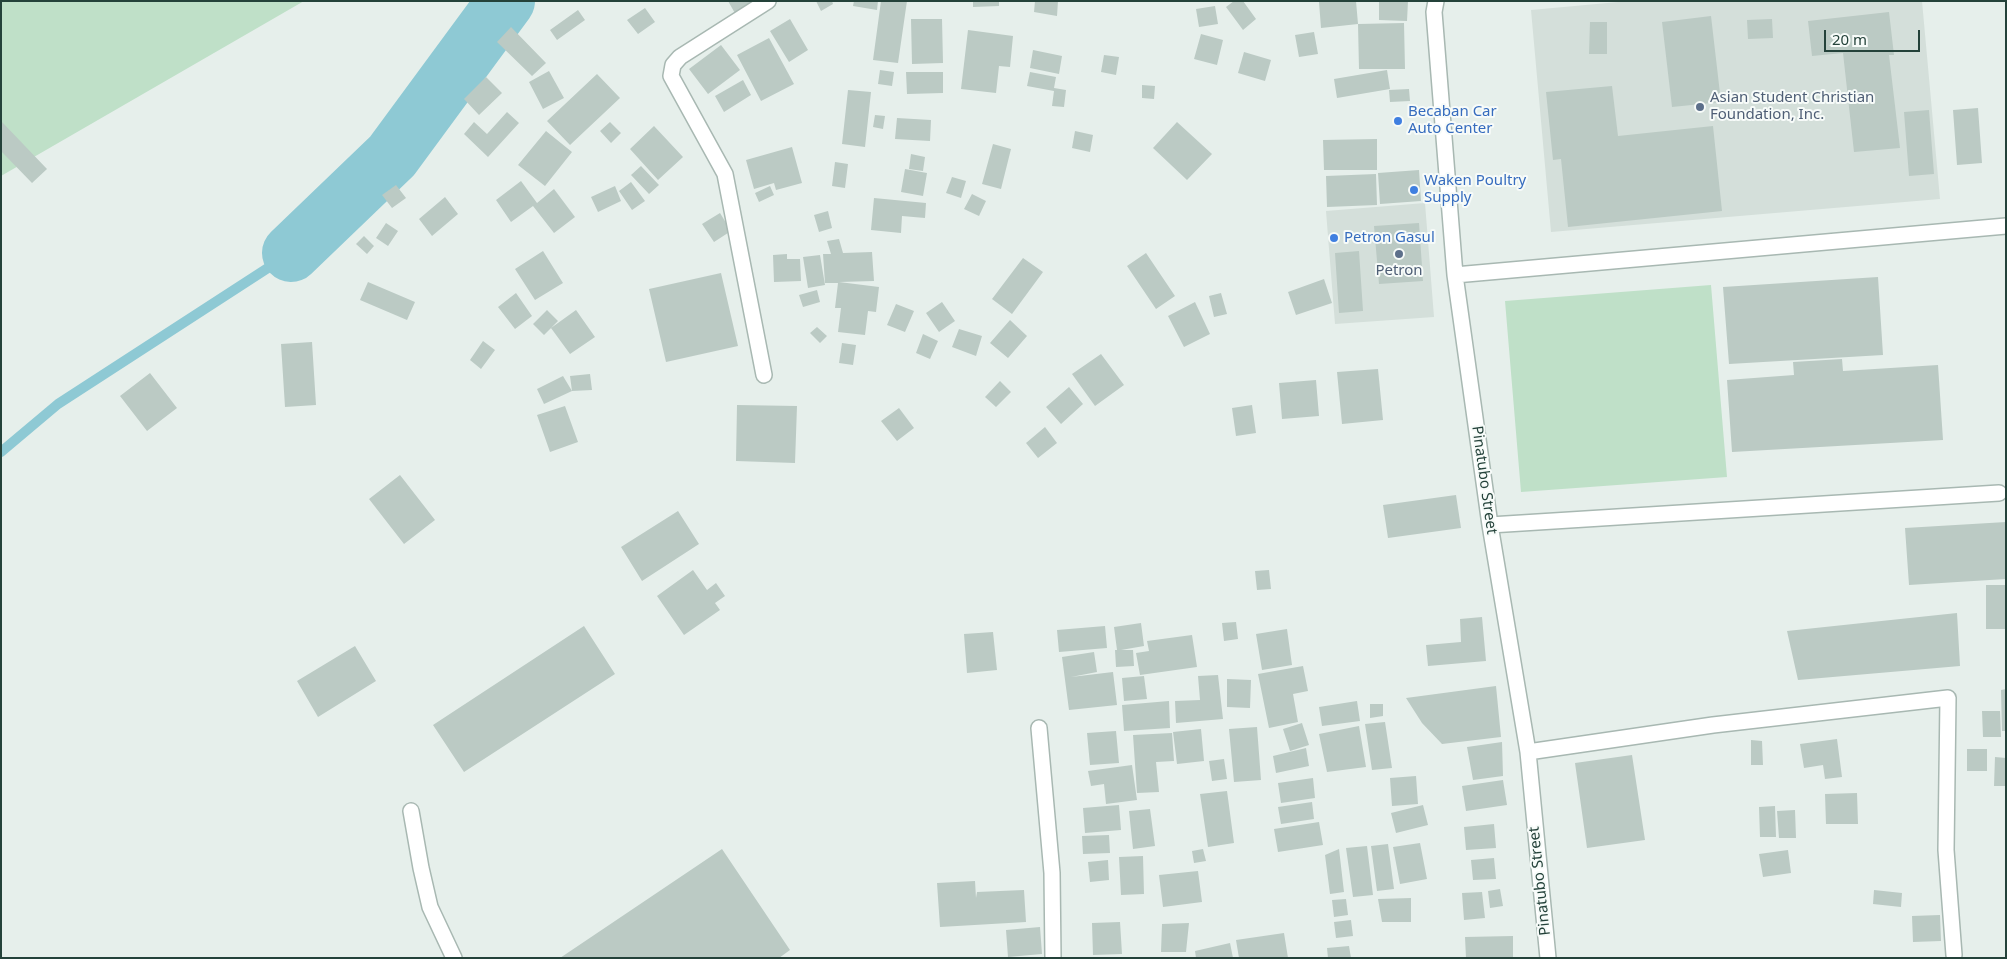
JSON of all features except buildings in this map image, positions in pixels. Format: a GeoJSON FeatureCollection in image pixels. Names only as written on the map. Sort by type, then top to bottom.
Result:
{"type":"FeatureCollection","features":[{"type":"Feature","properties":{"kind":"street"},"geometry":{"type":"LineString","coordinates":[[764,375],[725,174],[671,76],[673,65],[680,57],[768,1]]}},
{"type":"Feature","properties":{"kind":"street","name":"Pinatubo Street"},"geometry":{"type":"LineString","coordinates":[[1436,1],[1434,12],[1456,275],[1490,525],[1528,752],[1548,958]]}},
{"type":"Feature","properties":{"kind":"street"},"geometry":{"type":"LineString","coordinates":[[1456,275],[2006,226]]}},
{"type":"Feature","properties":{"kind":"street"},"geometry":{"type":"LineString","coordinates":[[1490,525],[1999,493]]}},
{"type":"Feature","properties":{"kind":"street"},"geometry":{"type":"LineString","coordinates":[[1528,752],[1713,725],[1948,698],[1946,850],[1954,955]]}},
{"type":"Feature","properties":{"kind":"street"},"geometry":{"type":"LineString","coordinates":[[1039,728],[1052,873],[1052,958]]}},
{"type":"Feature","properties":{"kind":"street"},"geometry":{"type":"LineString","coordinates":[[411,812],[420,868],[430,907],[454,958]]}},
{"type":"Feature","properties":{"kind":"shaded area"},"geometry":{"type":"Polygon","coordinates":[[[1629,1],[1922,1],[1940,199],[1551,232],[1531,10],[1629,1]]]}},
{"type":"Feature","properties":{"kind":"shaded area"},"geometry":{"type":"Polygon","coordinates":[[[1425,203],[1434,317],[1335,324],[1326,211],[1425,203]]]}},
{"type":"Feature","properties":{"kind":"green space"},"geometry":{"type":"Polygon","coordinates":[[[1,1],[304,1],[1,176],[1,1]]]}},
{"type":"Feature","properties":{"kind":"green space"},"geometry":{"type":"Polygon","coordinates":[[[1711,285],[1727,477],[1521,492],[1505,301],[1711,285]]]}},
{"type":"Feature","properties":{"kind":"waterway"},"geometry":{"type":"LineString","coordinates":[[291,253],[392,156],[506,1]]}},
{"type":"Feature","properties":{"kind":"waterway"},"geometry":{"type":"LineString","coordinates":[[1,452],[58,404],[291,253]]}},
{"type":"Feature","properties":{"kind":"place","name":"Asian Student Christian Foundation, Inc."},"geometry":{"type":"Point","coordinates":[1700,107]}},
{"type":"Feature","properties":{"kind":"place","name":"Becaban Car Auto Center"},"geometry":{"type":"Point","coordinates":[1398,121]}},
{"type":"Feature","properties":{"kind":"place","name":"Waken Poultry Supply"},"geometry":{"type":"Point","coordinates":[1414,190]}},
{"type":"Feature","properties":{"kind":"place","name":"Petron Gasul"},"geometry":{"type":"Point","coordinates":[1334,238]}},
{"type":"Feature","properties":{"kind":"place","name":"Petron"},"geometry":{"type":"Point","coordinates":[1399,254]}}]}
